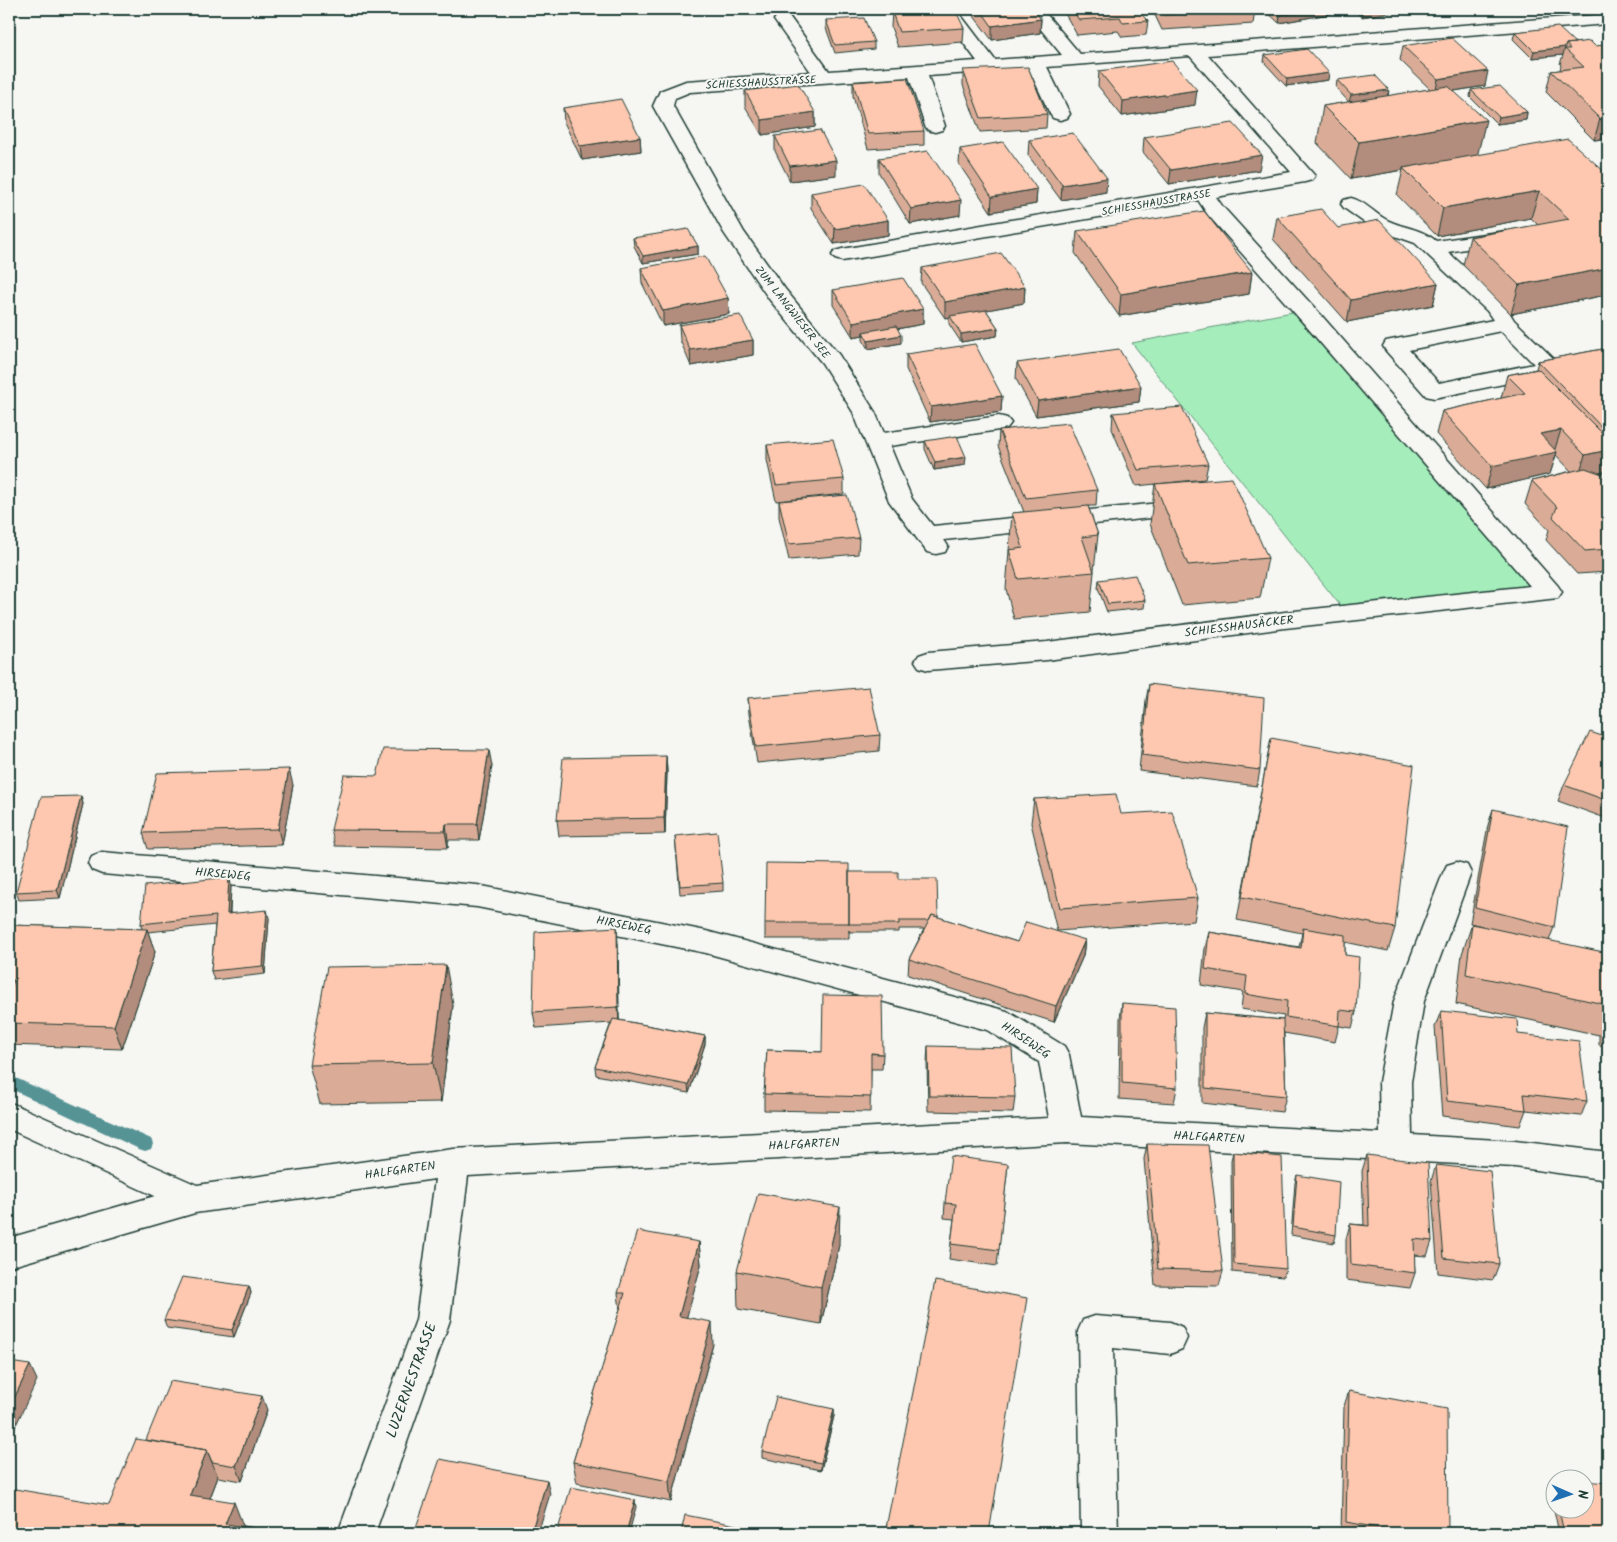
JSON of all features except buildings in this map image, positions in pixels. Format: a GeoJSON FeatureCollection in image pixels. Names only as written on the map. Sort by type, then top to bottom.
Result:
{"type":"FeatureCollection","features":[{"type":"Feature","properties":{"kind":"street"},"geometry":{"type":"LineString","coordinates":[[947,9],[990,66]]}},
{"type":"Feature","properties":{"kind":"street"},"geometry":{"type":"LineString","coordinates":[[1033,9],[1076,60]]}},
{"type":"Feature","properties":{"kind":"street","name":"SCHIESSHAUSSTRASSE"},"geometry":{"type":"LineString","coordinates":[[686,87],[917,72],[1608,19]]}},
{"type":"Feature","properties":{"kind":"street"},"geometry":{"type":"LineString","coordinates":[[783,20],[824,78]]}},
{"type":"Feature","properties":{"kind":"street","name":"SCHIESSHAUSSTRASSE"},"geometry":{"type":"LineString","coordinates":[[842,256],[1305,176],[1195,51]]}},
{"type":"Feature","properties":{"kind":"street"},"geometry":{"type":"LineString","coordinates":[[1036,63],[1060,114]]}},
{"type":"Feature","properties":{"kind":"street"},"geometry":{"type":"LineString","coordinates":[[917,72],[935,126]]}},
{"type":"Feature","properties":{"kind":"street","name":"ZUM LANGWIESER SEE"},"geometry":{"type":"LineString","coordinates":[[686,87],[667,95],[663,106],[688,153],[734,233],[777,294],[831,360],[864,412],[901,500],[932,540],[1208,505]]}},
{"type":"Feature","properties":{"kind":"street","name":"SCHIESSHAUSÄCKER"},"geometry":{"type":"LineString","coordinates":[[928,661],[1048,651],[1284,620],[1549,592],[1321,328],[1215,211],[1204,194]]}},
{"type":"Feature","properties":{"kind":"street"},"geometry":{"type":"LineString","coordinates":[[1352,204],[1379,224],[1422,239],[1495,307],[1506,324],[1550,368]]}},
{"type":"Feature","properties":{"kind":"street"},"geometry":{"type":"LineString","coordinates":[[1432,248],[1516,235]]}},
{"type":"Feature","properties":{"kind":"street"},"geometry":{"type":"LineString","coordinates":[[1506,324],[1394,346],[1434,390],[1608,356]]}},
{"type":"Feature","properties":{"kind":"street"},"geometry":{"type":"LineString","coordinates":[[876,441],[999,423]]}},
{"type":"Feature","properties":{"kind":"street","name":"HIRSEWEG"},"geometry":{"type":"LineString","coordinates":[[102,863],[477,896],[706,942],[996,1020],[1053,1055],[1068,1130]]}},
{"type":"Feature","properties":{"kind":"street"},"geometry":{"type":"LineString","coordinates":[[1396,1148],[1395,1082],[1409,1001],[1457,873]]}},
{"type":"Feature","properties":{"kind":"street"},"geometry":{"type":"LineString","coordinates":[[9,1115],[195,1200]]}},
{"type":"Feature","properties":{"kind":"street","name":"HALFGARTEN"},"geometry":{"type":"LineString","coordinates":[[9,1252],[195,1200],[453,1163],[1068,1130],[1515,1154],[1608,1166]]}},
{"type":"Feature","properties":{"kind":"street","name":"LUZERNESTRASSE"},"geometry":{"type":"LineString","coordinates":[[356,1533],[433,1320],[453,1163]]}},
{"type":"Feature","properties":{"kind":"street"},"geometry":{"type":"LineString","coordinates":[[1100,1533],[1095,1331],[1170,1338]]}},
{"type":"Feature","properties":{"kind":"green space"},"geometry":{"type":"Polygon","coordinates":[[[1292,312],[1539,589],[1343,609],[1132,343],[1292,312]]]}},
{"type":"Feature","properties":{"kind":"waterway"},"geometry":{"type":"LineString","coordinates":[[9,1081],[145,1144]]}}]}
